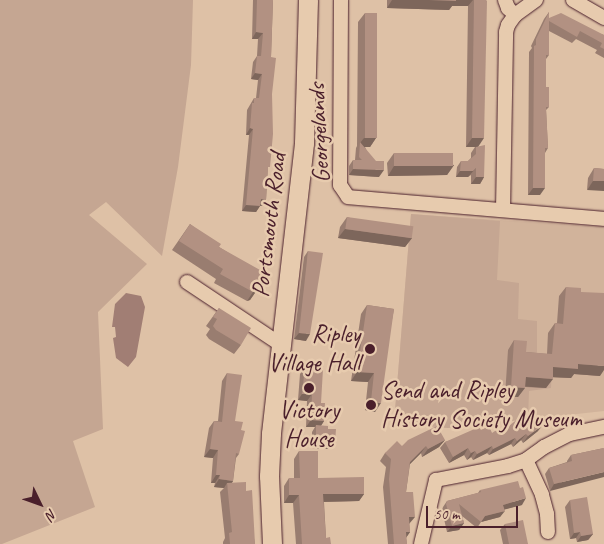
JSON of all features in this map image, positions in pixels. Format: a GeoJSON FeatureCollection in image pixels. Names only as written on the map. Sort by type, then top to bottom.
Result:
{"type":"FeatureCollection","features":[{"type":"Feature","properties":{"kind":"main road","name":"Portsmouth Road"},"geometry":{"type":"LineString","coordinates":[[272,544],[269,455],[304,143],[308,0]]}},
{"type":"Feature","properties":{"kind":"street","name":"Georgelands"},"geometry":{"type":"LineString","coordinates":[[341,0],[340,185],[344,193],[353,198],[604,219]]}},
{"type":"Feature","properties":{"kind":"street"},"geometry":{"type":"LineString","coordinates":[[505,0],[508,8],[515,15]]}},
{"type":"Feature","properties":{"kind":"street"},"geometry":{"type":"LineString","coordinates":[[503,210],[506,39],[508,25],[515,15],[536,0]]}},
{"type":"Feature","properties":{"kind":"street"},"geometry":{"type":"LineString","coordinates":[[572,0],[604,18]]}},
{"type":"Feature","properties":{"kind":"street"},"geometry":{"type":"LineString","coordinates":[[187,282],[280,344]]}},
{"type":"Feature","properties":{"kind":"street"},"geometry":{"type":"LineString","coordinates":[[421,544],[436,480],[508,466],[526,460],[544,447],[570,434],[604,427]]}},
{"type":"Feature","properties":{"kind":"street"},"geometry":{"type":"LineString","coordinates":[[526,460],[542,495],[547,514],[548,532]]}},
{"type":"Feature","properties":{"kind":"shaded area"},"geometry":{"type":"Polygon","coordinates":[[[0,0],[193,0],[191,65],[178,167],[162,256],[106,202],[89,215],[147,264],[98,312],[103,429],[73,441],[95,507],[2,544],[0,544],[0,0]]]}},
{"type":"Feature","properties":{"kind":"shaded area"},"geometry":{"type":"Polygon","coordinates":[[[411,214],[604,227],[604,411],[448,428],[394,423],[411,214]]]}},
{"type":"Feature","properties":{"kind":"shaded area"},"geometry":{"type":"Polygon","coordinates":[[[411,214],[500,221],[497,280],[519,283],[518,319],[537,321],[537,360],[552,365],[551,388],[529,391],[528,419],[448,428],[394,423],[411,214]]]}},
{"type":"Feature","properties":{"kind":"shaded area"},"geometry":{"type":"Polygon","coordinates":[[[126,293],[141,296],[145,307],[136,357],[128,367],[116,358],[113,338],[116,337],[115,327],[112,327],[115,304],[126,293]]]}},
{"type":"Feature","properties":{"kind":"building"},"geometry":{"type":"Polygon","coordinates":[[[257,0],[273,0],[271,57],[276,58],[272,94],[273,134],[270,167],[268,167],[266,200],[261,199],[260,206],[246,205],[253,129],[250,128],[252,103],[254,103],[254,98],[259,98],[262,74],[255,73],[257,56],[261,56],[263,33],[256,32],[257,0]]]}},
{"type":"Feature","properties":{"kind":"building"},"geometry":{"type":"Polygon","coordinates":[[[474,0],[487,1],[484,138],[472,138],[474,0]]]}},
{"type":"Feature","properties":{"kind":"building"},"geometry":{"type":"Polygon","coordinates":[[[549,12],[549,18],[561,13],[604,35],[604,49],[600,47],[602,43],[580,31],[577,37],[549,21],[549,55],[546,55],[546,87],[549,87],[549,107],[546,107],[548,148],[545,148],[545,188],[533,188],[534,46],[549,12]]]}},
{"type":"Feature","properties":{"kind":"building"},"geometry":{"type":"Polygon","coordinates":[[[365,13],[377,13],[377,138],[365,138],[365,13]]]}},
{"type":"Feature","properties":{"kind":"building"},"geometry":{"type":"Polygon","coordinates":[[[360,142],[376,161],[384,161],[384,170],[353,169],[353,160],[362,160],[359,157],[360,142]]]}},
{"type":"Feature","properties":{"kind":"building"},"geometry":{"type":"Polygon","coordinates":[[[485,145],[484,177],[476,177],[476,168],[473,171],[460,171],[461,161],[468,161],[476,154],[476,147],[485,145]]]}},
{"type":"Feature","properties":{"kind":"building"},"geometry":{"type":"Polygon","coordinates":[[[394,153],[453,153],[453,166],[394,166],[394,153]]]}},
{"type":"Feature","properties":{"kind":"building"},"geometry":{"type":"Polygon","coordinates":[[[594,168],[604,169],[604,181],[593,181],[594,168]]]}},
{"type":"Feature","properties":{"kind":"building"},"geometry":{"type":"Polygon","coordinates":[[[347,217],[413,226],[412,238],[345,229],[347,217]]]}},
{"type":"Feature","properties":{"kind":"building"},"geometry":{"type":"Polygon","coordinates":[[[190,224],[221,244],[219,247],[260,270],[259,272],[265,276],[257,290],[253,292],[220,274],[223,269],[179,241],[190,224]]]}},
{"type":"Feature","properties":{"kind":"building"},"geometry":{"type":"Polygon","coordinates":[[[308,251],[323,253],[310,334],[299,333],[308,251]]]}},
{"type":"Feature","properties":{"kind":"building"},"geometry":{"type":"Polygon","coordinates":[[[566,287],[581,288],[581,292],[604,293],[604,366],[578,364],[578,369],[553,367],[553,379],[526,377],[525,388],[511,387],[514,340],[527,341],[526,352],[552,354],[555,323],[563,324],[566,287]]]}},
{"type":"Feature","properties":{"kind":"building","name":"Ripley Village Hall"},"geometry":{"type":"Polygon","coordinates":[[[367,305],[394,309],[381,403],[371,401],[374,373],[357,372],[367,305]]]}},
{"type":"Feature","properties":{"kind":"building"},"geometry":{"type":"Polygon","coordinates":[[[219,308],[251,328],[241,345],[216,330],[213,326],[217,319],[213,317],[219,308]]]}},
{"type":"Feature","properties":{"kind":"building"},"geometry":{"type":"Polygon","coordinates":[[[305,367],[323,369],[321,403],[325,403],[324,421],[311,420],[312,394],[302,394],[305,367]]]}},
{"type":"Feature","properties":{"kind":"building"},"geometry":{"type":"Polygon","coordinates":[[[227,373],[242,375],[235,421],[243,422],[241,430],[245,431],[239,454],[236,453],[233,481],[219,479],[220,475],[216,475],[218,450],[210,449],[214,421],[222,422],[227,373]]]}},
{"type":"Feature","properties":{"kind":"building"},"geometry":{"type":"Polygon","coordinates":[[[524,414],[528,419],[534,414],[543,425],[528,436],[526,434],[517,441],[515,438],[493,449],[492,446],[477,454],[475,451],[471,453],[468,448],[453,457],[445,442],[479,427],[481,430],[489,426],[492,433],[498,429],[500,433],[524,414]]]}},
{"type":"Feature","properties":{"kind":"building"},"geometry":{"type":"Polygon","coordinates":[[[316,425],[328,426],[328,429],[336,429],[335,443],[316,442],[316,425]]]}},
{"type":"Feature","properties":{"kind":"building"},"geometry":{"type":"Polygon","coordinates":[[[437,426],[445,440],[428,449],[426,446],[410,462],[406,492],[413,492],[415,517],[409,517],[410,532],[406,532],[407,544],[394,544],[389,479],[391,459],[385,453],[397,441],[402,446],[408,440],[437,426]]]}},
{"type":"Feature","properties":{"kind":"building"},"geometry":{"type":"Polygon","coordinates":[[[604,448],[604,472],[554,484],[549,468],[572,461],[571,455],[604,448]]]}},
{"type":"Feature","properties":{"kind":"building"},"geometry":{"type":"Polygon","coordinates":[[[299,451],[318,451],[318,478],[364,477],[364,494],[323,494],[326,538],[330,537],[331,544],[302,544],[299,495],[289,495],[289,478],[300,478],[299,451]]]}},
{"type":"Feature","properties":{"kind":"building"},"geometry":{"type":"Polygon","coordinates":[[[518,481],[520,488],[523,487],[526,498],[503,505],[505,511],[485,516],[481,522],[459,504],[464,523],[452,526],[446,504],[447,501],[481,492],[480,490],[518,481]]]}},
{"type":"Feature","properties":{"kind":"building"},"geometry":{"type":"Polygon","coordinates":[[[246,482],[246,491],[252,490],[255,544],[230,544],[229,533],[232,532],[227,483],[246,482]]]}},
{"type":"Feature","properties":{"kind":"building"},"geometry":{"type":"Polygon","coordinates":[[[587,497],[593,534],[581,536],[580,532],[574,533],[570,500],[587,497]]]}},
{"type":"Feature","properties":{"kind":"building"},"geometry":{"type":"Polygon","coordinates":[[[523,520],[528,544],[509,544],[505,524],[523,520]]]}},
{"type":"Feature","properties":{"kind":"place","name":"Ripley Village Hall"},"geometry":{"type":"Point","coordinates":[370,349]}},
{"type":"Feature","properties":{"kind":"place","name":"Victory House"},"geometry":{"type":"Point","coordinates":[309,388]}},
{"type":"Feature","properties":{"kind":"place","name":"Send and Ripley History Society Museum"},"geometry":{"type":"Point","coordinates":[371,405]}}]}
